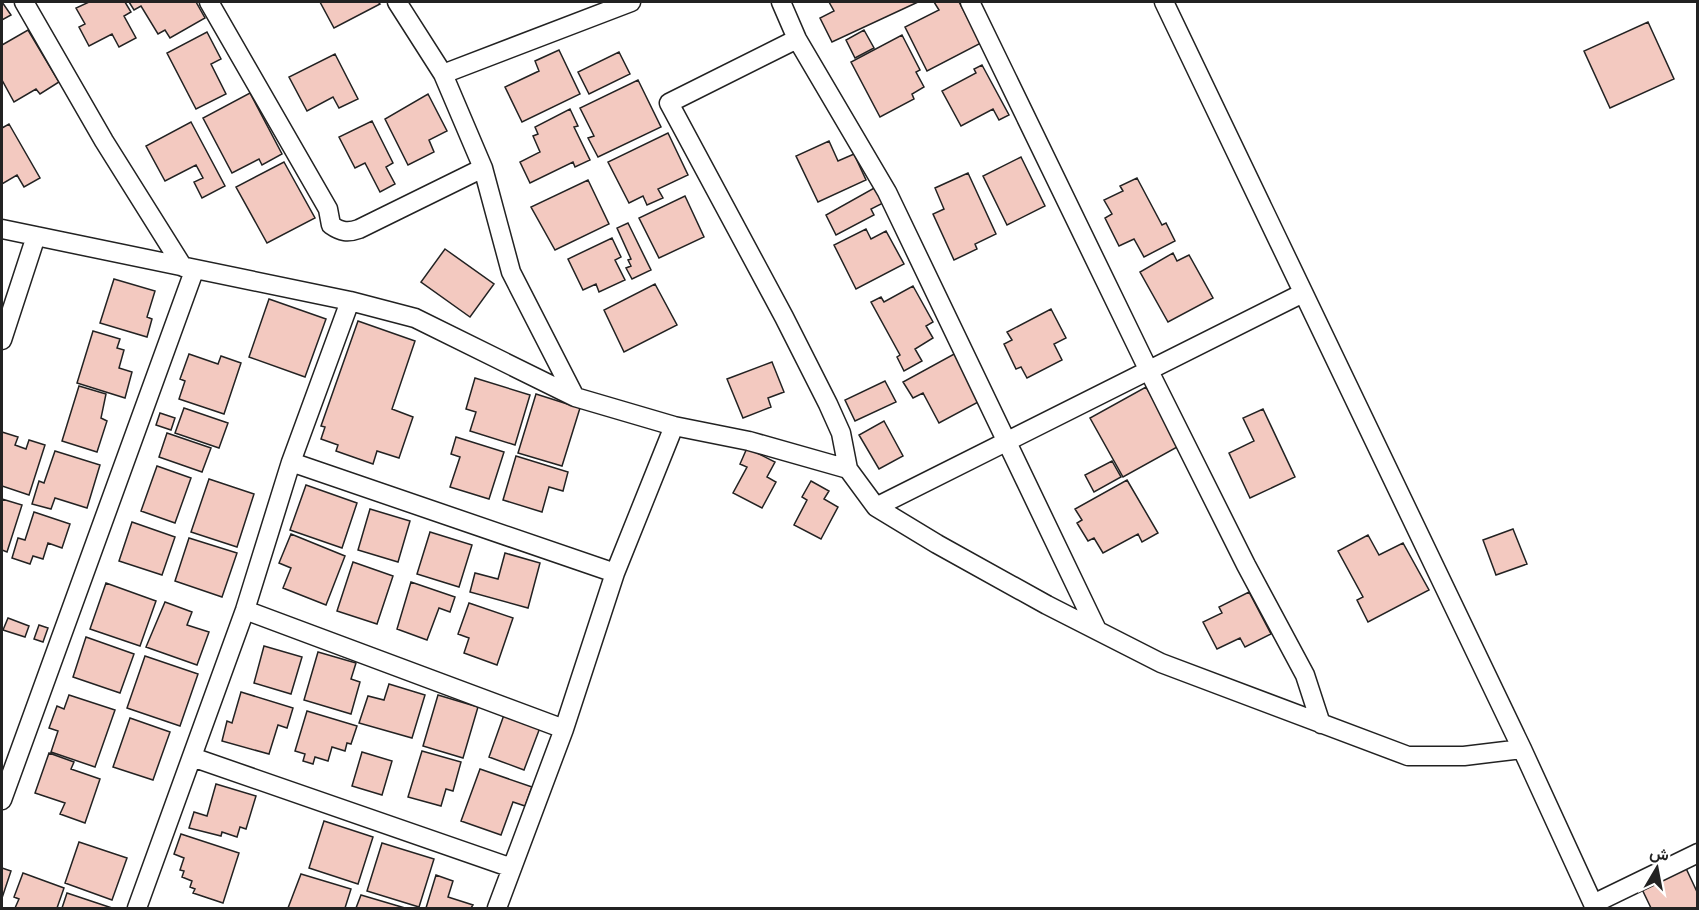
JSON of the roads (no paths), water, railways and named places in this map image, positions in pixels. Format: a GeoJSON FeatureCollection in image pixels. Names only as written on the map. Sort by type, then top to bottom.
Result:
{"type":"FeatureCollection","features":[{"type":"Feature","properties":{"kind":"street"},"geometry":{"type":"LineString","coordinates":[[24,2],[104,141],[188,269]]}},
{"type":"Feature","properties":{"kind":"street"},"geometry":{"type":"LineString","coordinates":[[209,2],[328,209],[331,225],[340,231],[350,232],[359,229],[483,168]]}},
{"type":"Feature","properties":{"kind":"street"},"geometry":{"type":"LineString","coordinates":[[397,2],[442,74],[483,168],[511,272],[575,397]]}},
{"type":"Feature","properties":{"kind":"street"},"geometry":{"type":"LineString","coordinates":[[442,74],[631,2]]}},
{"type":"Feature","properties":{"kind":"street"},"geometry":{"type":"LineString","coordinates":[[781,2],[797,39],[888,192],[1097,630]]}},
{"type":"Feature","properties":{"kind":"street"},"geometry":{"type":"LineString","coordinates":[[970,2],[1148,369],[1246,565],[1305,675],[1321,724]]}},
{"type":"Feature","properties":{"kind":"street"},"geometry":{"type":"LineString","coordinates":[[1164,2],[1522,749],[1594,906],[1698,853]]}},
{"type":"Feature","properties":{"kind":"street"},"geometry":{"type":"LineString","coordinates":[[797,39],[669,103],[828,404],[841,433],[848,469],[876,507],[937,544],[1161,663],[1321,724],[1408,756],[1464,756],[1522,749]]}},
{"type":"Feature","properties":{"kind":"street"},"geometry":{"type":"LineString","coordinates":[[2,229],[350,301],[415,318],[575,397],[674,426],[749,441],[848,469]]}},
{"type":"Feature","properties":{"kind":"street"},"geometry":{"type":"LineString","coordinates":[[2,340],[36,236]]}},
{"type":"Feature","properties":{"kind":"street"},"geometry":{"type":"LineString","coordinates":[[2,800],[188,269]]}},
{"type":"Feature","properties":{"kind":"street"},"geometry":{"type":"LineString","coordinates":[[876,507],[1303,293]]}},
{"type":"Feature","properties":{"kind":"street"},"geometry":{"type":"LineString","coordinates":[[137,909],[245,610],[291,462],[350,301]]}},
{"type":"Feature","properties":{"kind":"street"},"geometry":{"type":"LineString","coordinates":[[497,909],[564,729],[615,573],[674,426]]}},
{"type":"Feature","properties":{"kind":"street"},"geometry":{"type":"LineString","coordinates":[[291,462],[615,573]]}},
{"type":"Feature","properties":{"kind":"street"},"geometry":{"type":"LineString","coordinates":[[245,610],[564,729]]}},
{"type":"Feature","properties":{"kind":"street"},"geometry":{"type":"LineString","coordinates":[[192,757],[512,868]]}}]}
